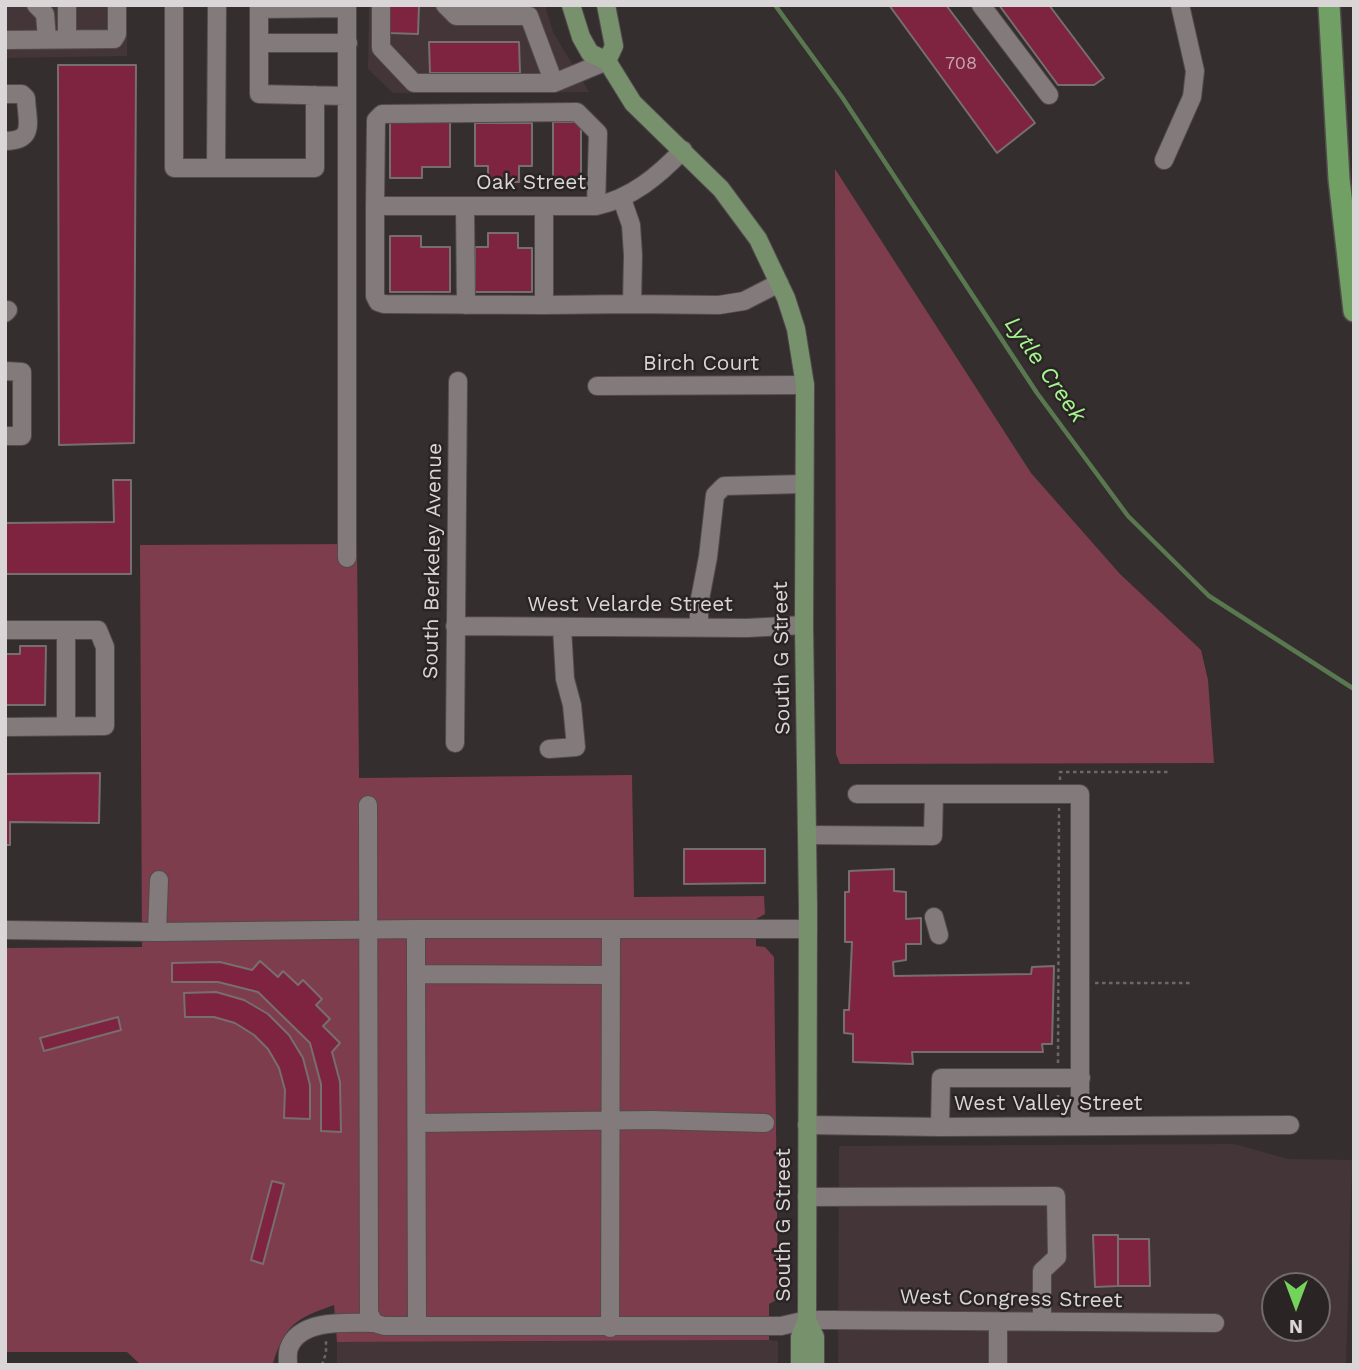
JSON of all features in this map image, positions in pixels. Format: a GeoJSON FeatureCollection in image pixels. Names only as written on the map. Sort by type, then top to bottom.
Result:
{"type":"FeatureCollection","features":[{"type":"Feature","properties":{"kind":"highway"},"geometry":{"type":"LineString","coordinates":[[1329,5],[1339,179],[1354,311]]}},
{"type":"Feature","properties":{"kind":"main road","name":"South G Street"},"geometry":{"type":"LineString","coordinates":[[571,5],[581,37],[590,53],[607,61],[633,103],[728,196],[758,239],[779,283],[796,329],[805,386],[804,625],[808,835],[807,1320],[800,1337],[800,1365]]}},
{"type":"Feature","properties":{"kind":"main road"},"geometry":{"type":"LineString","coordinates":[[606,5],[614,46],[607,61]]}},
{"type":"Feature","properties":{"kind":"main road","name":"South G Street"},"geometry":{"type":"LineString","coordinates":[[807,1320],[815,1337],[815,1365]]}},
{"type":"Feature","properties":{"kind":"street"},"geometry":{"type":"LineString","coordinates":[[36,5],[46,14],[47,39]]}},
{"type":"Feature","properties":{"kind":"street"},"geometry":{"type":"LineString","coordinates":[[67,5],[67,39]]}},
{"type":"Feature","properties":{"kind":"street"},"geometry":{"type":"LineString","coordinates":[[5,40],[114,40],[117,34],[117,5]]}},
{"type":"Feature","properties":{"kind":"street"},"geometry":{"type":"LineString","coordinates":[[174,5],[174,168],[315,169],[315,95]]}},
{"type":"Feature","properties":{"kind":"street"},"geometry":{"type":"LineString","coordinates":[[216,5],[216,168]]}},
{"type":"Feature","properties":{"kind":"street"},"geometry":{"type":"LineString","coordinates":[[381,5],[381,48],[414,83],[554,83],[607,61]]}},
{"type":"Feature","properties":{"kind":"street"},"geometry":{"type":"LineString","coordinates":[[445,5],[456,16],[528,10],[554,83]]}},
{"type":"Feature","properties":{"kind":"street"},"geometry":{"type":"LineString","coordinates":[[981,5],[1049,95]]}},
{"type":"Feature","properties":{"kind":"street"},"geometry":{"type":"LineString","coordinates":[[1164,160],[1192,97],[1195,71],[1180,5]]}},
{"type":"Feature","properties":{"kind":"street"},"geometry":{"type":"LineString","coordinates":[[346,558],[348,43],[347,7],[259,7],[259,94],[347,96]]}},
{"type":"Feature","properties":{"kind":"street"},"geometry":{"type":"LineString","coordinates":[[259,43],[348,43]]}},
{"type":"Feature","properties":{"kind":"street"},"geometry":{"type":"LineString","coordinates":[[5,94],[22,94],[26,98],[27,133],[24,139],[5,141]]}},
{"type":"Feature","properties":{"kind":"street"},"geometry":{"type":"LineString","coordinates":[[596,206],[598,133],[577,112],[382,114],[376,120],[375,296],[378,302],[384,304],[719,305],[744,301],[779,283]]}},
{"type":"Feature","properties":{"kind":"street","name":"Oak Street"},"geometry":{"type":"LineString","coordinates":[[375,206],[596,206],[622,198],[661,172],[683,150]]}},
{"type":"Feature","properties":{"kind":"street"},"geometry":{"type":"LineString","coordinates":[[622,198],[631,225],[632,304]]}},
{"type":"Feature","properties":{"kind":"street"},"geometry":{"type":"LineString","coordinates":[[465,206],[466,305]]}},
{"type":"Feature","properties":{"kind":"street"},"geometry":{"type":"LineString","coordinates":[[544,207],[544,305]]}},
{"type":"Feature","properties":{"kind":"street"},"geometry":{"type":"LineString","coordinates":[[5,371],[22,372],[22,436],[5,436]]}},
{"type":"Feature","properties":{"kind":"street","name":"South Berkeley Avenue"},"geometry":{"type":"LineString","coordinates":[[455,743],[458,381]]}},
{"type":"Feature","properties":{"kind":"street","name":"Birch Court"},"geometry":{"type":"LineString","coordinates":[[597,386],[805,386]]}},
{"type":"Feature","properties":{"kind":"street"},"geometry":{"type":"LineString","coordinates":[[699,627],[699,604],[715,495],[724,486],[804,484]]}},
{"type":"Feature","properties":{"kind":"street","name":"West Velarde Street"},"geometry":{"type":"LineString","coordinates":[[455,626],[747,628],[804,625]]}},
{"type":"Feature","properties":{"kind":"street"},"geometry":{"type":"LineString","coordinates":[[549,749],[576,747],[572,705],[565,679],[562,628]]}},
{"type":"Feature","properties":{"kind":"street"},"geometry":{"type":"LineString","coordinates":[[5,630],[98,630],[105,647],[105,726],[13,727]]}},
{"type":"Feature","properties":{"kind":"street"},"geometry":{"type":"LineString","coordinates":[[66,630],[66,726]]}},
{"type":"Feature","properties":{"kind":"street"},"geometry":{"type":"LineString","coordinates":[[857,794],[1080,794],[1080,1126]]}},
{"type":"Feature","properties":{"kind":"street"},"geometry":{"type":"LineString","coordinates":[[808,835],[933,836],[934,794]]}},
{"type":"Feature","properties":{"kind":"street"},"geometry":{"type":"LineString","coordinates":[[368,805],[369,1313],[374,1323]]}},
{"type":"Feature","properties":{"kind":"street"},"geometry":{"type":"LineString","coordinates":[[158,932],[159,880]]}},
{"type":"Feature","properties":{"kind":"street"},"geometry":{"type":"LineString","coordinates":[[416,929],[417,1326]]}},
{"type":"Feature","properties":{"kind":"street"},"geometry":{"type":"LineString","coordinates":[[5,930],[158,932],[808,929]]}},
{"type":"Feature","properties":{"kind":"street"},"geometry":{"type":"LineString","coordinates":[[610,1328],[611,930]]}},
{"type":"Feature","properties":{"kind":"street"},"geometry":{"type":"LineString","coordinates":[[416,974],[611,975]]}},
{"type":"Feature","properties":{"kind":"street"},"geometry":{"type":"LineString","coordinates":[[940,1127],[942,1078],[1081,1078]]}},
{"type":"Feature","properties":{"kind":"street"},"geometry":{"type":"LineString","coordinates":[[417,1123],[765,1122]]}},
{"type":"Feature","properties":{"kind":"street","name":"West Valley Street"},"geometry":{"type":"LineString","coordinates":[[807,1125],[1290,1125]]}},
{"type":"Feature","properties":{"kind":"street"},"geometry":{"type":"LineString","coordinates":[[807,1197],[1056,1196],[1057,1257],[1042,1272],[1042,1322]]}},
{"type":"Feature","properties":{"kind":"street","name":"West Congress Street"},"geometry":{"type":"LineString","coordinates":[[288,1365],[288,1349],[296,1337],[311,1328],[336,1324],[610,1328],[781,1326],[807,1320],[1215,1323]]}},
{"type":"Feature","properties":{"kind":"street"},"geometry":{"type":"LineString","coordinates":[[998,1322],[998,1365]]}},
{"type":"Feature","properties":{"kind":"path"},"geometry":{"type":"LineString","coordinates":[[1081,983],[1190,983]]}},
{"type":"Feature","properties":{"kind":"path"},"geometry":{"type":"LineString","coordinates":[[322,1365],[326,1353],[326,1335]]}},
{"type":"Feature","properties":{"kind":"shaded area"},"geometry":{"type":"Polygon","coordinates":[[[5,5],[127,5],[127,56],[5,58],[5,5]]]}},
{"type":"Feature","properties":{"kind":"shaded area"},"geometry":{"type":"Polygon","coordinates":[[[369,5],[545,5],[553,32],[589,92],[393,93],[368,69],[369,5]]]}},
{"type":"Feature","properties":{"kind":"shaded area"},"geometry":{"type":"Polygon","coordinates":[[[835,169],[1031,473],[1120,574],[1201,650],[1208,680],[1214,763],[840,764],[836,754],[835,169]]]}},
{"type":"Feature","properties":{"kind":"shaded area"},"geometry":{"type":"Polygon","coordinates":[[[357,544],[359,778],[632,775],[634,897],[764,896],[765,914],[756,919],[756,946],[765,947],[774,957],[778,1299],[769,1304],[769,1340],[337,1342],[334,1305],[310,1314],[294,1324],[283,1339],[273,1363],[140,1364],[127,1352],[5,1352],[5,948],[142,947],[140,545],[357,544]]]}},
{"type":"Feature","properties":{"kind":"shaded area"},"geometry":{"type":"Polygon","coordinates":[[[1234,1144],[1288,1159],[1352,1160],[1346,1365],[838,1365],[839,1146],[1234,1144]]]}},
{"type":"Feature","properties":{"kind":"shaded area"},"geometry":{"type":"Polygon","coordinates":[[[778,1341],[778,1365],[337,1365],[337,1342],[778,1341]]]}},
{"type":"Feature","properties":{"kind":"building"},"geometry":{"type":"Polygon","coordinates":[[[389,5],[419,5],[418,34],[389,33],[389,5]]]}},
{"type":"Feature","properties":{"kind":"building"},"geometry":{"type":"Polygon","coordinates":[[[889,5],[946,5],[1035,123],[997,153],[889,5]]]}},
{"type":"Feature","properties":{"kind":"building"},"geometry":{"type":"Polygon","coordinates":[[[999,5],[1049,5],[1104,78],[1094,85],[1058,85],[999,5]]]}},
{"type":"Feature","properties":{"kind":"building"},"geometry":{"type":"Polygon","coordinates":[[[429,42],[519,42],[520,73],[430,73],[429,42]]]}},
{"type":"Feature","properties":{"kind":"building"},"geometry":{"type":"Polygon","coordinates":[[[58,65],[136,65],[134,443],[59,445],[58,65]]]}},
{"type":"Feature","properties":{"kind":"building"},"geometry":{"type":"Polygon","coordinates":[[[390,122],[450,122],[450,167],[422,167],[422,178],[390,178],[390,122]]]}},
{"type":"Feature","properties":{"kind":"building"},"geometry":{"type":"Polygon","coordinates":[[[553,122],[581,122],[581,181],[553,181],[553,122]]]}},
{"type":"Feature","properties":{"kind":"building"},"geometry":{"type":"Polygon","coordinates":[[[475,123],[532,123],[532,166],[519,166],[519,182],[488,182],[488,166],[475,166],[475,123]]]}},
{"type":"Feature","properties":{"kind":"building"},"geometry":{"type":"Polygon","coordinates":[[[488,233],[518,233],[518,248],[532,248],[532,292],[475,292],[475,247],[488,247],[488,233]]]}},
{"type":"Feature","properties":{"kind":"building"},"geometry":{"type":"Polygon","coordinates":[[[390,236],[421,236],[421,247],[450,247],[450,292],[390,292],[390,236]]]}},
{"type":"Feature","properties":{"kind":"building"},"geometry":{"type":"Polygon","coordinates":[[[113,480],[131,480],[131,574],[5,574],[5,523],[114,522],[113,480]]]}},
{"type":"Feature","properties":{"kind":"building"},"geometry":{"type":"Polygon","coordinates":[[[20,646],[46,646],[45,705],[5,705],[5,654],[20,654],[20,646]]]}},
{"type":"Feature","properties":{"kind":"building"},"geometry":{"type":"Polygon","coordinates":[[[100,773],[99,823],[10,822],[10,845],[5,845],[5,774],[100,773]]]}},
{"type":"Feature","properties":{"kind":"building"},"geometry":{"type":"Polygon","coordinates":[[[684,849],[765,849],[765,883],[684,884],[684,849]]]}},
{"type":"Feature","properties":{"kind":"building"},"geometry":{"type":"Polygon","coordinates":[[[894,869],[894,891],[906,892],[906,919],[921,918],[921,944],[906,944],[906,960],[893,962],[894,976],[1031,974],[1032,967],[1054,966],[1052,1044],[1042,1044],[1043,1052],[912,1052],[913,1064],[853,1062],[853,1034],[844,1033],[844,1010],[849,1010],[852,942],[845,942],[845,892],[849,892],[849,871],[894,869]]]}},
{"type":"Feature","properties":{"kind":"building"},"geometry":{"type":"Polygon","coordinates":[[[260,961],[278,977],[283,971],[298,985],[303,980],[322,999],[316,1005],[330,1019],[323,1026],[340,1043],[332,1052],[340,1082],[341,1132],[321,1131],[321,1084],[310,1043],[258,992],[218,982],[172,982],[172,963],[220,962],[252,970],[260,961]]]}},
{"type":"Feature","properties":{"kind":"building"},"geometry":{"type":"Polygon","coordinates":[[[216,992],[244,1000],[268,1014],[289,1035],[303,1058],[310,1085],[310,1119],[284,1118],[285,1090],[279,1068],[268,1049],[254,1035],[235,1023],[214,1017],[185,1017],[184,993],[216,992]]]}},
{"type":"Feature","properties":{"kind":"building"},"geometry":{"type":"Polygon","coordinates":[[[118,1017],[121,1030],[44,1051],[40,1038],[118,1017]]]}},
{"type":"Feature","properties":{"kind":"building"},"geometry":{"type":"Polygon","coordinates":[[[272,1181],[284,1184],[263,1264],[251,1260],[272,1181]]]}},
{"type":"Feature","properties":{"kind":"building"},"geometry":{"type":"Polygon","coordinates":[[[1093,1235],[1118,1235],[1118,1286],[1095,1287],[1093,1235]]]}},
{"type":"Feature","properties":{"kind":"building"},"geometry":{"type":"Polygon","coordinates":[[[1118,1239],[1149,1239],[1150,1286],[1118,1286],[1118,1239]]]}},
{"type":"Feature","properties":{"kind":"waterway","name":"Lytle Creek"},"geometry":{"type":"LineString","coordinates":[[775,5],[842,97],[1037,393],[1128,516],[1209,596],[1354,689]]}}]}
